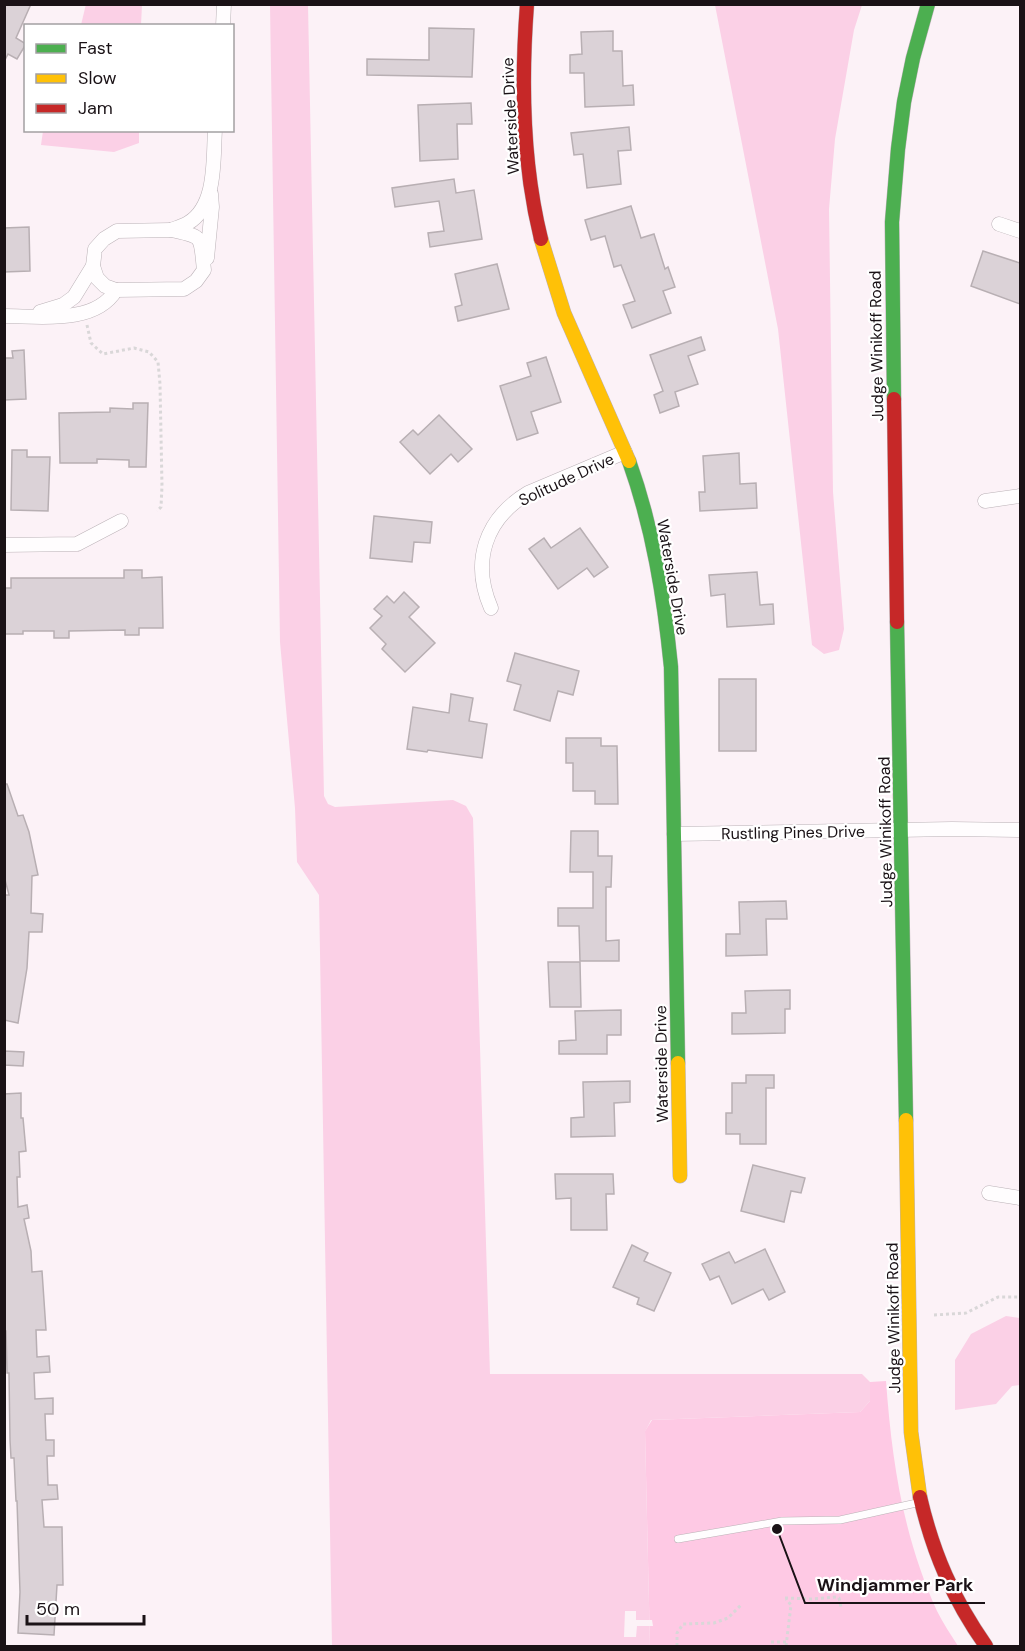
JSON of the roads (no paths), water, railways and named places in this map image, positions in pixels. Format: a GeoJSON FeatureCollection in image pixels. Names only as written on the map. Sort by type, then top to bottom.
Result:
{"type":"FeatureCollection","features":[{"type":"Feature","properties":{"kind":"street"},"geometry":{"type":"LineString","coordinates":[[223,24],[224,4]]}},
{"type":"Feature","properties":{"kind":"street","name":"Waterside Drive"},"geometry":{"type":"LineString","coordinates":[[527,4],[523,51],[523,119],[532,197],[542,244],[556,291],[578,348],[606,405],[625,452],[646,517],[658,566],[666,616],[671,667],[680,1176]]}},
{"type":"Feature","properties":{"kind":"street","name":"Judge Winikoff Road"},"geometry":{"type":"LineString","coordinates":[[928,4],[913,58],[903,110],[892,222],[911,1424],[914,1464],[934,1550],[969,1623],[986,1647]]}},
{"type":"Feature","properties":{"kind":"street"},"geometry":{"type":"LineString","coordinates":[[93,266],[97,278],[105,286],[116,290],[184,289],[196,281],[204,270],[208,256],[215,132]]}},
{"type":"Feature","properties":{"kind":"street"},"geometry":{"type":"LineString","coordinates":[[171,230],[189,222],[199,213],[210,192]]}},
{"type":"Feature","properties":{"kind":"street"},"geometry":{"type":"LineString","coordinates":[[999,224],[1020,231]]}},
{"type":"Feature","properties":{"kind":"street"},"geometry":{"type":"LineString","coordinates":[[32,316],[63,305],[74,297],[93,266],[95,249],[104,238],[117,231],[171,230],[194,235],[199,239],[204,270]]}},
{"type":"Feature","properties":{"kind":"street"},"geometry":{"type":"LineString","coordinates":[[4,316],[52,318],[80,313],[99,308],[111,300],[116,290]]}},
{"type":"Feature","properties":{"kind":"street","name":"Solitude Drive"},"geometry":{"type":"LineString","coordinates":[[491,608],[483,586],[482,564],[486,543],[502,514],[518,499],[625,452]]}},
{"type":"Feature","properties":{"kind":"street"},"geometry":{"type":"LineString","coordinates":[[985,501],[1020,496]]}},
{"type":"Feature","properties":{"kind":"street"},"geometry":{"type":"LineString","coordinates":[[4,545],[77,544],[121,521]]}},
{"type":"Feature","properties":{"kind":"street","name":"Rustling Pines Drive"},"geometry":{"type":"LineString","coordinates":[[674,834],[1020,830]]}},
{"type":"Feature","properties":{"kind":"street"},"geometry":{"type":"LineString","coordinates":[[989,1193],[1020,1198]]}},
{"type":"Feature","properties":{"kind":"lane"},"geometry":{"type":"LineString","coordinates":[[678,1539],[782,1521],[840,1520],[921,1502]]}},
{"type":"Feature","properties":{"kind":"place","name":"Windjammer Park"},"geometry":{"type":"Point","coordinates":[777,1529]}}]}
